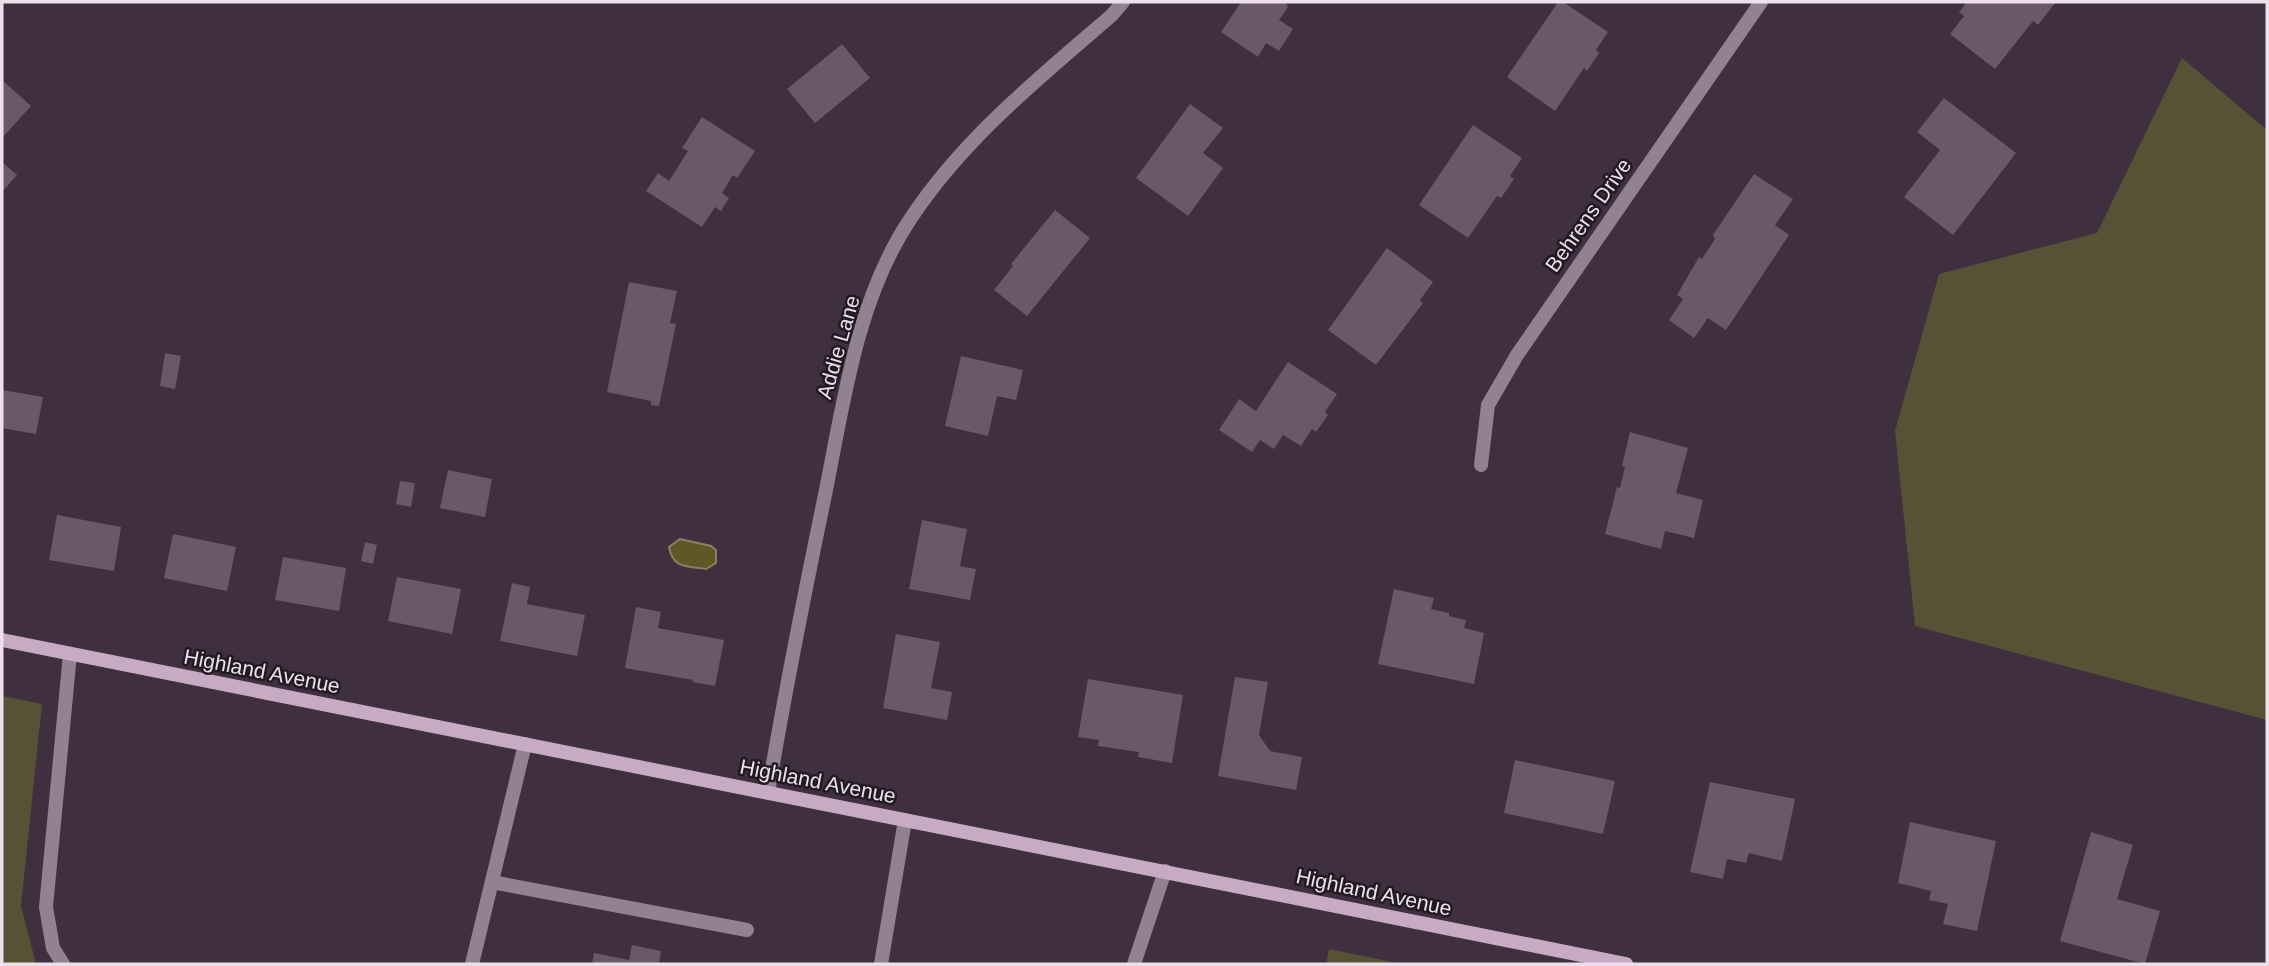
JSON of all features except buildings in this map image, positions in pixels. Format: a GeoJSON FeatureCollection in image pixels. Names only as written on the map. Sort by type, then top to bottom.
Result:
{"type":"FeatureCollection","features":[{"type":"Feature","properties":{"kind":"street","name":"Addie Lane"},"geometry":{"type":"LineString","coordinates":[[768,793],[789,673],[854,351],[883,271],[909,220],[936,183],[999,115],[1124,2]]}},
{"type":"Feature","properties":{"kind":"street","name":"Behrens Drive"},"geometry":{"type":"LineString","coordinates":[[1481,466],[1488,405],[1517,355],[1761,2]]}},
{"type":"Feature","properties":{"kind":"street","name":"Highland Avenue"},"geometry":{"type":"LineString","coordinates":[[2,640],[1626,964]]}},
{"type":"Feature","properties":{"kind":"street"},"geometry":{"type":"LineString","coordinates":[[63,964],[53,948],[46,907],[70,654]]}},
{"type":"Feature","properties":{"kind":"street"},"geometry":{"type":"LineString","coordinates":[[472,964],[525,744]]}},
{"type":"Feature","properties":{"kind":"street"},"geometry":{"type":"LineString","coordinates":[[884,963],[905,820]]}},
{"type":"Feature","properties":{"kind":"street"},"geometry":{"type":"LineString","coordinates":[[1134,964],[1164,871]]}},
{"type":"Feature","properties":{"kind":"street"},"geometry":{"type":"LineString","coordinates":[[492,882],[747,930]]}},
{"type":"Feature","properties":{"kind":"shaded area"},"geometry":{"type":"Polygon","coordinates":[[[2182,58],[2267,130],[2267,720],[1915,626],[1895,431],[1939,274],[2097,233],[2182,58]]]}},
{"type":"Feature","properties":{"kind":"shaded area"},"geometry":{"type":"Polygon","coordinates":[[[680,539],[711,546],[716,550],[716,563],[706,569],[677,563],[669,547],[680,539]]]}},
{"type":"Feature","properties":{"kind":"shaded area"},"geometry":{"type":"Polygon","coordinates":[[[2,696],[42,704],[21,906],[36,964],[2,964],[2,696]]]}},
{"type":"Feature","properties":{"kind":"shaded area"},"geometry":{"type":"Polygon","coordinates":[[[1329,949],[1402,964],[1326,964],[1329,949]]]}}]}
